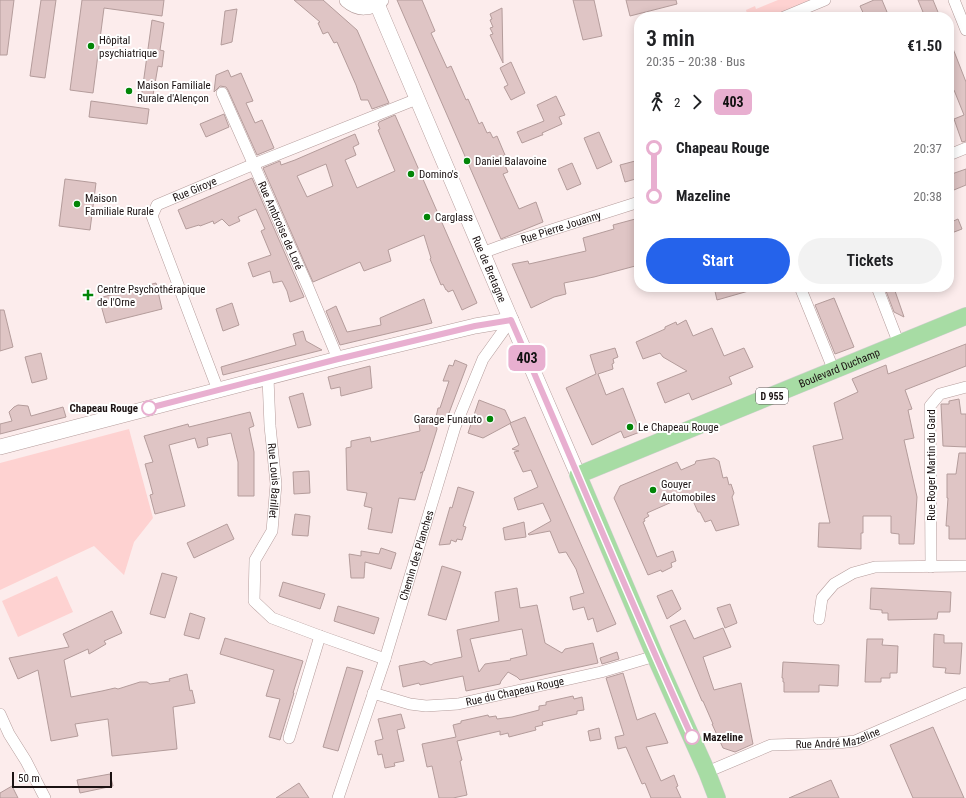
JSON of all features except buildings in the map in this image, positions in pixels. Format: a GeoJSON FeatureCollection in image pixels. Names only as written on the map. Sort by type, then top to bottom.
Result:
{"type":"FeatureCollection","features":[{"type":"Feature","properties":{"kind":"main road"},"geometry":{"type":"LineString","coordinates":[[347,0],[354,5],[363,7],[368,7],[379,2]]}},
{"type":"Feature","properties":{"kind":"main road","name":"Rue de Bretagne"},"geometry":{"type":"LineString","coordinates":[[379,2],[417,100],[717,798]]}},
{"type":"Feature","properties":{"kind":"main road","name":"Boulevard Duchamp"},"geometry":{"type":"LineString","coordinates":[[578,475],[966,316]]}},
{"type":"Feature","properties":{"kind":"main road"},"geometry":{"type":"LineString","coordinates":[[0,447],[338,359],[475,326],[511,320]]}},
{"type":"Feature","properties":{"kind":"street"},"geometry":{"type":"LineString","coordinates":[[796,12],[825,0]]}},
{"type":"Feature","properties":{"kind":"street"},"geometry":{"type":"LineString","coordinates":[[954,0],[966,30]]}},
{"type":"Feature","properties":{"kind":"street","name":"Rue Ambroise de Loré"},"geometry":{"type":"LineString","coordinates":[[222,93],[338,359]]}},
{"type":"Feature","properties":{"kind":"street","name":"Rue Giroye"},"geometry":{"type":"LineString","coordinates":[[218,390],[152,216],[157,205],[254,164],[417,100]]}},
{"type":"Feature","properties":{"kind":"street"},"geometry":{"type":"LineString","coordinates":[[954,153],[966,148]]}},
{"type":"Feature","properties":{"kind":"street","name":"Rue Pierre Jouanny"},"geometry":{"type":"LineString","coordinates":[[482,253],[634,204]]}},
{"type":"Feature","properties":{"kind":"street"},"geometry":{"type":"LineString","coordinates":[[802,292],[834,371]]}},
{"type":"Feature","properties":{"kind":"street"},"geometry":{"type":"LineString","coordinates":[[879,292],[899,344]]}},
{"type":"Feature","properties":{"kind":"street","name":"Chemin des Planches"},"geometry":{"type":"LineString","coordinates":[[338,798],[385,659],[455,427],[483,359],[511,320]]}},
{"type":"Feature","properties":{"kind":"street","name":"Rue Louis Barillet"},"geometry":{"type":"LineString","coordinates":[[268,378],[270,426],[276,484],[272,531],[255,560],[254,601],[272,618],[385,659]]}},
{"type":"Feature","properties":{"kind":"street","name":"Rue Roger Martin du Gard"},"geometry":{"type":"LineString","coordinates":[[931,567],[930,406],[940,394],[966,387]]}},
{"type":"Feature","properties":{"kind":"street"},"geometry":{"type":"LineString","coordinates":[[819,619],[822,598],[834,584],[853,573],[876,567],[966,566]]}},
{"type":"Feature","properties":{"kind":"street"},"geometry":{"type":"LineString","coordinates":[[289,738],[320,636]]}},
{"type":"Feature","properties":{"kind":"street","name":"Rue du Chapeau Rouge"},"geometry":{"type":"LineString","coordinates":[[373,693],[410,704],[426,706],[458,704],[601,672],[655,656]]}},
{"type":"Feature","properties":{"kind":"street","name":"Rue André Mazeline"},"geometry":{"type":"LineString","coordinates":[[707,772],[771,744],[838,743],[855,741],[966,694]]}},
{"type":"Feature","properties":{"kind":"street"},"geometry":{"type":"LineString","coordinates":[[0,714],[9,734],[26,761],[44,798]]}},
{"type":"Feature","properties":{"kind":"shaded area"},"geometry":{"type":"Polygon","coordinates":[[[778,0],[813,0],[783,12],[747,12],[746,10],[755,6],[756,9],[778,0]]]}},
{"type":"Feature","properties":{"kind":"shaded area"},"geometry":{"type":"Polygon","coordinates":[[[129,429],[153,518],[134,542],[124,575],[94,546],[0,590],[0,463],[129,429]]]}},
{"type":"Feature","properties":{"kind":"shaded area"},"geometry":{"type":"Polygon","coordinates":[[[57,576],[73,612],[18,637],[2,601],[57,576]]]}},
{"type":"Feature","properties":{"kind":"bus line","name":"403"},"geometry":{"type":"LineString","coordinates":[[149,408],[338,359],[475,326],[511,320],[655,656],[692,737]]}},
{"type":"Feature","properties":{"kind":"place","name":"Hôpital psychiatrique"},"geometry":{"type":"Point","coordinates":[91,46]}},
{"type":"Feature","properties":{"kind":"place","name":"Maison Familiale Rurale d'Alençon"},"geometry":{"type":"Point","coordinates":[129,91]}},
{"type":"Feature","properties":{"kind":"place","name":"Daniel Balavoine"},"geometry":{"type":"Point","coordinates":[467,161]}},
{"type":"Feature","properties":{"kind":"place","name":"Domino's"},"geometry":{"type":"Point","coordinates":[411,174]}},
{"type":"Feature","properties":{"kind":"place","name":"Maison Familiale Rurale"},"geometry":{"type":"Point","coordinates":[77,204]}},
{"type":"Feature","properties":{"kind":"place","name":"Carglass"},"geometry":{"type":"Point","coordinates":[427,217]}},
{"type":"Feature","properties":{"kind":"place","name":"Centre Psychothérapique de l'Orne"},"geometry":{"type":"Point","coordinates":[88,295]}},
{"type":"Feature","properties":{"kind":"place","name":"Chapeau Rouge"},"geometry":{"type":"Point","coordinates":[149,408]}},
{"type":"Feature","properties":{"kind":"place","name":"Garage Funauto"},"geometry":{"type":"Point","coordinates":[490,419]}},
{"type":"Feature","properties":{"kind":"place","name":"Le Chapeau Rouge"},"geometry":{"type":"Point","coordinates":[630,427]}},
{"type":"Feature","properties":{"kind":"place","name":"Gouyer Automobiles"},"geometry":{"type":"Point","coordinates":[653,490]}},
{"type":"Feature","properties":{"kind":"place","name":"Mazeline"},"geometry":{"type":"Point","coordinates":[692,737]}}]}
